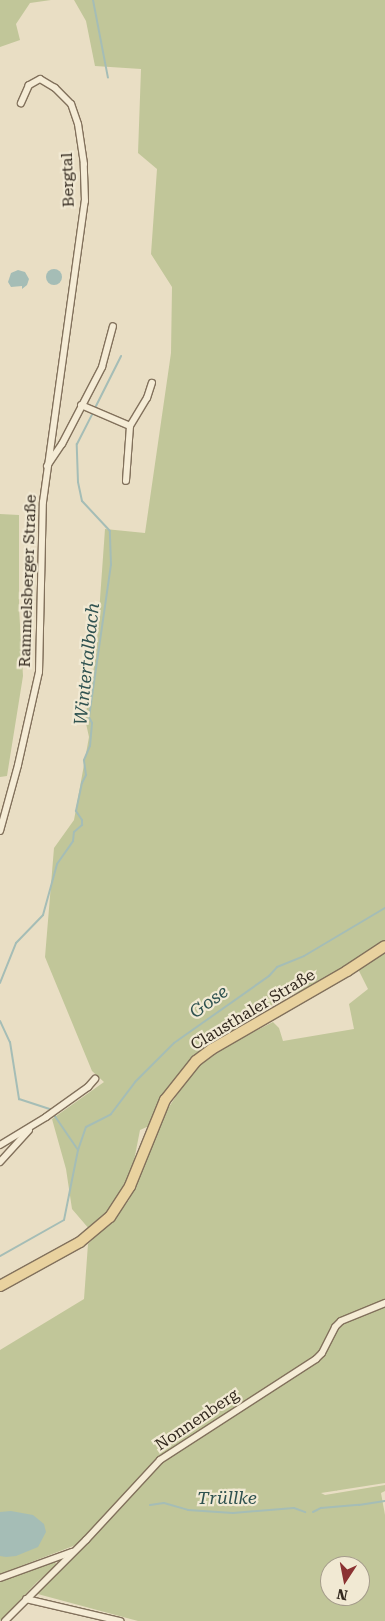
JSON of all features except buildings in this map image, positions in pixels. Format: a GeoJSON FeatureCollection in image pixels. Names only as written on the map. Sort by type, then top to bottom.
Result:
{"type":"FeatureCollection","features":[{"type":"Feature","properties":{"kind":"main road","name":"Clausthaler Straße"},"geometry":{"type":"LineString","coordinates":[[0,1286],[80,1242],[110,1217],[130,1186],[164,1100],[196,1061],[212,1049],[347,971],[385,946]]}},
{"type":"Feature","properties":{"kind":"street","name":"Bergtal"},"geometry":{"type":"LineString","coordinates":[[21,103],[29,85],[40,79],[65,97],[71,104],[78,124],[84,164],[85,201],[67,329]]}},
{"type":"Feature","properties":{"kind":"street"},"geometry":{"type":"LineString","coordinates":[[46,467],[62,444],[102,367],[113,326]]}},
{"type":"Feature","properties":{"kind":"street","name":"Rammelsberger Straße"},"geometry":{"type":"LineString","coordinates":[[0,831],[18,765],[39,672],[43,502],[46,467],[67,329]]}},
{"type":"Feature","properties":{"kind":"street"},"geometry":{"type":"LineString","coordinates":[[126,481],[130,426],[147,398],[152,383]]}},
{"type":"Feature","properties":{"kind":"street"},"geometry":{"type":"LineString","coordinates":[[81,405],[130,426]]}},
{"type":"Feature","properties":{"kind":"street"},"geometry":{"type":"LineString","coordinates":[[0,1145],[46,1117],[56,1108],[88,1087],[95,1079]]}},
{"type":"Feature","properties":{"kind":"street"},"geometry":{"type":"LineString","coordinates":[[0,1162],[35,1123]]}},
{"type":"Feature","properties":{"kind":"street","name":"Nonnenberg"},"geometry":{"type":"LineString","coordinates":[[0,1578],[76,1550],[160,1460],[316,1359],[324,1350],[334,1327],[341,1321],[385,1303]]}},
{"type":"Feature","properties":{"kind":"street"},"geometry":{"type":"LineString","coordinates":[[5,1621],[76,1550]]}},
{"type":"Feature","properties":{"kind":"street"},"geometry":{"type":"LineString","coordinates":[[26,1598],[120,1621]]}},
{"type":"Feature","properties":{"kind":"green space"},"geometry":{"type":"Polygon","coordinates":[[[0,0],[51,0],[30,3],[16,24],[20,40],[0,47],[0,0]]]}},
{"type":"Feature","properties":{"kind":"green space"},"geometry":{"type":"Polygon","coordinates":[[[74,0],[385,0],[385,941],[308,989],[293,994],[266,1008],[254,1019],[193,1058],[169,1085],[149,1126],[140,1130],[133,1166],[126,1184],[107,1215],[90,1230],[72,1209],[66,1169],[52,1119],[104,1082],[92,1071],[45,957],[54,848],[74,820],[89,737],[85,719],[96,655],[105,529],[145,533],[171,353],[172,287],[151,254],[157,169],[138,153],[141,69],[95,66],[86,21],[74,0]]]}},
{"type":"Feature","properties":{"kind":"green space"},"geometry":{"type":"Polygon","coordinates":[[[0,514],[19,515],[19,608],[23,676],[7,776],[0,777],[0,514]]]}},
{"type":"Feature","properties":{"kind":"green space"},"geometry":{"type":"Polygon","coordinates":[[[385,950],[385,1483],[321,1493],[325,1495],[385,1485],[385,1491],[381,1493],[385,1515],[385,1621],[138,1621],[34,1593],[81,1549],[81,1543],[0,1574],[0,1350],[84,1299],[88,1244],[119,1213],[129,1200],[165,1113],[188,1078],[200,1065],[230,1044],[273,1022],[279,1028],[283,1041],[354,1029],[349,1004],[368,989],[358,969],[385,950]]]}},
{"type":"Feature","properties":{"kind":"green space"},"geometry":{"type":"Polygon","coordinates":[[[54,1561],[57,1565],[37,1582],[0,1621],[0,1582],[54,1561]]]}},
{"type":"Feature","properties":{"kind":"water"},"geometry":{"type":"Polygon","coordinates":[[[54,269],[62,277],[54,285],[46,277],[54,269]]]}},
{"type":"Feature","properties":{"kind":"water"},"geometry":{"type":"Polygon","coordinates":[[[18,270],[25,272],[29,279],[27,285],[22,289],[22,286],[11,287],[8,282],[11,273],[18,270]]]}},
{"type":"Feature","properties":{"kind":"water"},"geometry":{"type":"Polygon","coordinates":[[[11,1511],[33,1515],[44,1524],[46,1532],[38,1547],[16,1556],[0,1556],[0,1512],[11,1511]]]}},
{"type":"Feature","properties":{"kind":"waterway","name":"Wintertalbach"},"geometry":{"type":"LineString","coordinates":[[93,0],[108,78]]}},
{"type":"Feature","properties":{"kind":"waterway","name":"Wintertalbach"},"geometry":{"type":"LineString","coordinates":[[96,406],[121,356]]}},
{"type":"Feature","properties":{"kind":"waterway","name":"Wintertalbach"},"geometry":{"type":"LineString","coordinates":[[0,983],[16,943],[43,915],[57,864],[73,841],[74,832],[82,825],[82,820],[76,811],[82,783],[86,775],[84,760],[90,746],[92,723],[89,717],[111,565],[110,531],[82,501],[78,482],[77,444],[92,415]]}},
{"type":"Feature","properties":{"kind":"waterway","name":"Gose"},"geometry":{"type":"LineString","coordinates":[[78,1150],[86,1127],[111,1114],[135,1082],[174,1043],[269,976],[277,967],[304,956],[385,908]]}},
{"type":"Feature","properties":{"kind":"waterway"},"geometry":{"type":"LineString","coordinates":[[0,1021],[10,1042],[19,1099],[50,1109],[78,1150],[64,1220],[0,1256]]}},
{"type":"Feature","properties":{"kind":"waterway","name":"Trüllke"},"geometry":{"type":"LineString","coordinates":[[313,1512],[321,1508],[385,1501]]}},
{"type":"Feature","properties":{"kind":"waterway","name":"Trüllke"},"geometry":{"type":"LineString","coordinates":[[150,1505],[164,1503],[188,1510],[233,1513],[294,1508],[305,1512]]}}]}
